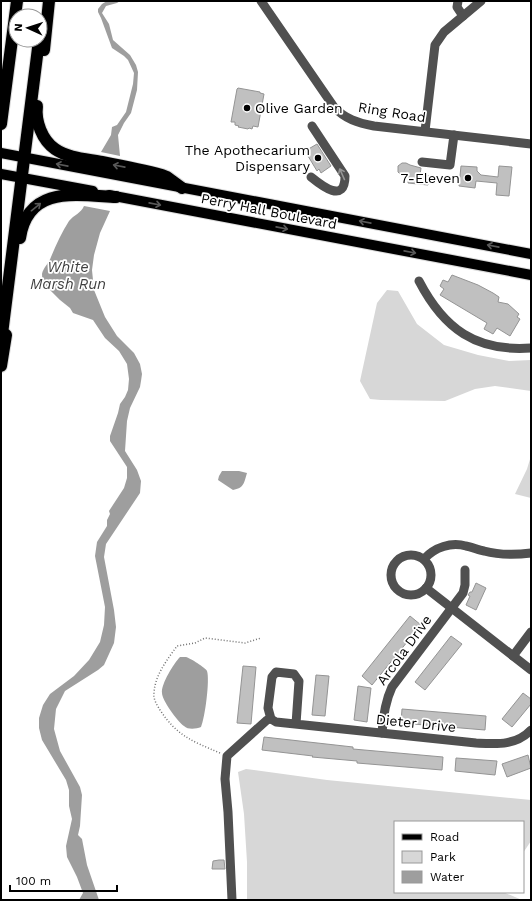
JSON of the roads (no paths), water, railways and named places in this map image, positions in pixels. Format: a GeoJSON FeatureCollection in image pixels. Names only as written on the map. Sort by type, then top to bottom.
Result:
{"type":"FeatureCollection","features":[{"type":"Feature","properties":{"kind":"highway"},"geometry":{"type":"LineString","coordinates":[[49,1],[36,111],[40,129],[47,140],[55,149],[67,155],[166,177],[182,188]]}},
{"type":"Feature","properties":{"kind":"highway"},"geometry":{"type":"LineString","coordinates":[[1,81],[6,52],[9,48]]}},
{"type":"Feature","properties":{"kind":"highway"},"geometry":{"type":"LineString","coordinates":[[1,124],[11,48]]}},
{"type":"Feature","properties":{"kind":"highway"},"geometry":{"type":"LineString","coordinates":[[1,342],[39,48]]}},
{"type":"Feature","properties":{"kind":"highway"},"geometry":{"type":"LineString","coordinates":[[1,366],[20,236],[28,216],[39,204],[55,196],[68,195],[116,197]]}},
{"type":"Feature","properties":{"kind":"main road","name":"Perry Hall Boulevard"},"geometry":{"type":"LineString","coordinates":[[1,153],[531,254]]}},
{"type":"Feature","properties":{"kind":"main road","name":"Perry Hall Boulevard"},"geometry":{"type":"LineString","coordinates":[[1,174],[531,275]]}},
{"type":"Feature","properties":{"kind":"street","name":"Ring Road"},"geometry":{"type":"LineString","coordinates":[[261,1],[329,100],[343,116],[362,124],[531,144]]}},
{"type":"Feature","properties":{"kind":"street"},"geometry":{"type":"LineString","coordinates":[[458,1],[457,7],[463,16]]}},
{"type":"Feature","properties":{"kind":"street"},"geometry":{"type":"LineString","coordinates":[[425,132],[435,45],[444,32],[481,1]]}},
{"type":"Feature","properties":{"kind":"street"},"geometry":{"type":"LineString","coordinates":[[311,177],[319,184],[336,192],[340,190],[345,181],[345,176],[312,126]]}},
{"type":"Feature","properties":{"kind":"street"},"geometry":{"type":"LineString","coordinates":[[422,162],[450,165],[454,135]]}},
{"type":"Feature","properties":{"kind":"street"},"geometry":{"type":"LineString","coordinates":[[419,281],[435,308],[462,333],[484,344],[495,347],[531,348]]}},
{"type":"Feature","properties":{"kind":"street"},"geometry":{"type":"LineString","coordinates":[[424,559],[430,553],[450,544],[465,545],[484,551],[509,554],[531,553]]}},
{"type":"Feature","properties":{"kind":"street"},"geometry":{"type":"LineString","coordinates":[[412,555],[424,559],[431,570],[431,577],[426,588],[420,593],[414,595],[408,595],[396,589],[391,576],[394,564],[405,556],[412,555]]}},
{"type":"Feature","properties":{"kind":"street","name":"Arcola Drive"},"geometry":{"type":"LineString","coordinates":[[382,733],[385,706],[387,697],[392,687],[463,593],[465,585],[465,570]]}},
{"type":"Feature","properties":{"kind":"street"},"geometry":{"type":"LineString","coordinates":[[426,588],[531,670]]}},
{"type":"Feature","properties":{"kind":"street"},"geometry":{"type":"LineString","coordinates":[[513,656],[531,632]]}},
{"type":"Feature","properties":{"kind":"street"},"geometry":{"type":"LineString","coordinates":[[232,900],[225,779],[227,756],[267,720],[272,719],[268,708],[272,677],[276,672],[294,674],[299,681],[296,724]]}},
{"type":"Feature","properties":{"kind":"street","name":"Dieter Drive"},"geometry":{"type":"LineString","coordinates":[[272,719],[276,722],[476,743],[500,744],[516,741],[527,735],[531,730]]}},
{"type":"Feature","properties":{"kind":"water"},"geometry":{"type":"Polygon","coordinates":[[[107,1],[120,1],[106,6],[102,13],[109,24],[113,40],[130,55],[138,72],[137,90],[131,113],[118,135],[120,156],[101,152],[111,135],[112,127],[117,125],[126,112],[133,84],[134,73],[128,60],[112,48],[98,12],[98,9],[102,4],[107,1]]]}},
{"type":"Feature","properties":{"kind":"water","name":"White Marsh Run"},"geometry":{"type":"Polygon","coordinates":[[[84,206],[110,211],[100,233],[94,255],[92,270],[94,290],[105,317],[117,336],[134,353],[140,364],[142,374],[140,387],[130,408],[127,421],[125,451],[137,470],[141,481],[140,493],[106,544],[104,557],[116,627],[114,643],[104,665],[65,691],[56,709],[54,729],[60,751],[80,787],[82,795],[78,835],[82,839],[87,865],[99,900],[79,900],[83,893],[67,857],[66,846],[72,819],[69,806],[69,790],[66,780],[42,740],[39,728],[39,718],[43,705],[50,694],[74,676],[89,660],[100,642],[104,625],[105,607],[95,556],[97,542],[107,526],[107,520],[110,514],[109,511],[124,488],[127,478],[127,467],[110,441],[110,436],[120,404],[128,390],[129,379],[127,364],[119,351],[105,338],[93,320],[73,313],[70,308],[44,286],[42,278],[42,274],[66,225],[84,206]]]}},
{"type":"Feature","properties":{"kind":"water"},"geometry":{"type":"Polygon","coordinates":[[[222,471],[239,471],[247,473],[241,486],[233,490],[218,480],[222,471]]]}},
{"type":"Feature","properties":{"kind":"water"},"geometry":{"type":"Polygon","coordinates":[[[180,657],[191,659],[207,671],[208,682],[205,708],[203,722],[199,728],[190,729],[184,726],[170,710],[162,693],[162,689],[171,669],[180,657]]]}},
{"type":"Feature","properties":{"kind":"place","name":"Olive Garden"},"geometry":{"type":"Point","coordinates":[247,108]}},
{"type":"Feature","properties":{"kind":"place","name":"The Apothecarium Dispensary"},"geometry":{"type":"Point","coordinates":[318,158]}},
{"type":"Feature","properties":{"kind":"place","name":"7-Eleven"},"geometry":{"type":"Point","coordinates":[468,178]}}]}
